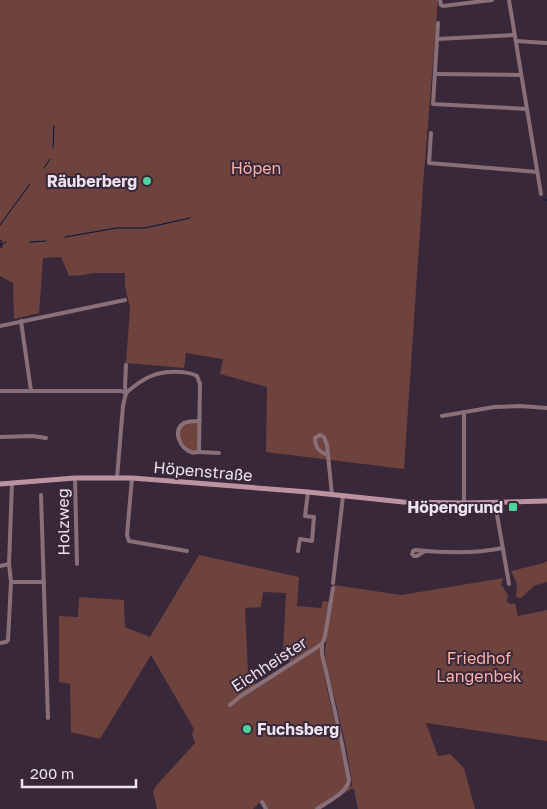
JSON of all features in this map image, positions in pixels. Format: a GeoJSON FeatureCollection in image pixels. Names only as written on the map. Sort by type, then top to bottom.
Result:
{"type":"FeatureCollection","features":[{"type":"Feature","properties":{"kind":"main road","name":"Höpenstraße"},"geometry":{"type":"LineString","coordinates":[[0,484],[75,478],[132,478],[308,492],[403,502],[495,503],[547,501]]}},
{"type":"Feature","properties":{"kind":"street"},"geometry":{"type":"LineString","coordinates":[[441,2],[444,6],[492,0]]}},
{"type":"Feature","properties":{"kind":"street"},"geometry":{"type":"LineString","coordinates":[[509,0],[541,194]]}},
{"type":"Feature","properties":{"kind":"street"},"geometry":{"type":"LineString","coordinates":[[438,23],[433,104],[527,109]]}},
{"type":"Feature","properties":{"kind":"street"},"geometry":{"type":"LineString","coordinates":[[437,40],[514,34]]}},
{"type":"Feature","properties":{"kind":"street"},"geometry":{"type":"LineString","coordinates":[[516,42],[547,43]]}},
{"type":"Feature","properties":{"kind":"street"},"geometry":{"type":"LineString","coordinates":[[435,74],[521,75]]}},
{"type":"Feature","properties":{"kind":"street"},"geometry":{"type":"LineString","coordinates":[[431,133],[429,163],[537,172]]}},
{"type":"Feature","properties":{"kind":"street"},"geometry":{"type":"LineString","coordinates":[[0,326],[125,300]]}},
{"type":"Feature","properties":{"kind":"street"},"geometry":{"type":"LineString","coordinates":[[21,321],[31,391]]}},
{"type":"Feature","properties":{"kind":"street"},"geometry":{"type":"LineString","coordinates":[[117,478],[123,406],[126,393],[126,365]]}},
{"type":"Feature","properties":{"kind":"street"},"geometry":{"type":"LineString","coordinates":[[0,391],[109,391],[126,393],[140,382],[156,374],[171,371],[193,373],[197,376],[200,384],[199,452]]}},
{"type":"Feature","properties":{"kind":"street"},"geometry":{"type":"LineString","coordinates":[[442,416],[494,407],[547,408]]}},
{"type":"Feature","properties":{"kind":"street"},"geometry":{"type":"LineString","coordinates":[[464,412],[464,503]]}},
{"type":"Feature","properties":{"kind":"street"},"geometry":{"type":"LineString","coordinates":[[200,421],[184,423],[178,431],[178,439],[191,452],[219,453]]}},
{"type":"Feature","properties":{"kind":"street"},"geometry":{"type":"LineString","coordinates":[[328,455],[323,454],[315,442],[315,438],[320,435],[326,440],[328,448],[332,495]]}},
{"type":"Feature","properties":{"kind":"street"},"geometry":{"type":"LineString","coordinates":[[0,436],[46,438]]}},
{"type":"Feature","properties":{"kind":"street","name":"Holzweg"},"geometry":{"type":"LineString","coordinates":[[75,478],[77,564]]}},
{"type":"Feature","properties":{"kind":"street"},"geometry":{"type":"LineString","coordinates":[[132,478],[127,535],[129,541],[187,550]]}},
{"type":"Feature","properties":{"kind":"street"},"geometry":{"type":"LineString","coordinates":[[0,643],[8,640],[11,582],[9,564],[12,483]]}},
{"type":"Feature","properties":{"kind":"street"},"geometry":{"type":"LineString","coordinates":[[298,551],[300,539],[312,541],[314,517],[305,516],[308,492]]}},
{"type":"Feature","properties":{"kind":"street"},"geometry":{"type":"LineString","coordinates":[[41,495],[48,718]]}},
{"type":"Feature","properties":{"kind":"street"},"geometry":{"type":"LineString","coordinates":[[317,809],[343,791],[348,786],[349,780],[322,654],[322,644],[333,586],[343,496]]}},
{"type":"Feature","properties":{"kind":"street"},"geometry":{"type":"LineString","coordinates":[[495,503],[509,584]]}},
{"type":"Feature","properties":{"kind":"street"},"geometry":{"type":"LineString","coordinates":[[425,551],[472,552],[503,548]]}},
{"type":"Feature","properties":{"kind":"street"},"geometry":{"type":"LineString","coordinates":[[0,566],[9,564]]}},
{"type":"Feature","properties":{"kind":"street"},"geometry":{"type":"LineString","coordinates":[[11,582],[44,582]]}},
{"type":"Feature","properties":{"kind":"street","name":"Eichheister"},"geometry":{"type":"LineString","coordinates":[[230,705],[322,644]]}},
{"type":"Feature","properties":{"kind":"street"},"geometry":{"type":"LineString","coordinates":[[262,802],[266,809]]}},
{"type":"Feature","properties":{"kind":"green space","name":"Höpen"},"geometry":{"type":"Polygon","coordinates":[[[0,0],[438,0],[423,186],[404,469],[266,452],[267,387],[220,374],[223,359],[186,353],[184,368],[126,363],[130,308],[125,286],[125,273],[93,273],[69,276],[61,257],[43,258],[39,313],[14,319],[13,283],[0,276],[0,249],[3,247],[2,240],[0,240],[0,0]]]}},
{"type":"Feature","properties":{"kind":"green space"},"geometry":{"type":"Polygon","coordinates":[[[200,421],[199,452],[192,451],[178,439],[180,429],[184,424],[200,421]]]}},
{"type":"Feature","properties":{"kind":"green space","name":"Friedhof Langenbek"},"geometry":{"type":"Polygon","coordinates":[[[199,555],[299,577],[297,606],[321,608],[323,601],[332,602],[334,585],[401,595],[503,578],[501,585],[508,595],[507,602],[515,603],[518,616],[547,610],[547,741],[426,723],[438,756],[450,754],[464,768],[475,809],[358,809],[354,789],[351,789],[321,809],[267,809],[262,800],[253,809],[157,809],[153,791],[195,743],[192,734],[194,729],[151,655],[100,739],[71,732],[70,684],[59,682],[59,616],[78,617],[79,597],[124,600],[125,627],[150,637],[199,555]],[[263,592],[261,607],[245,608],[248,672],[257,687],[320,647],[328,693],[345,770],[351,788],[352,783],[346,747],[326,666],[325,646],[327,642],[320,644],[290,662],[283,652],[286,593],[263,592]]]}},
{"type":"Feature","properties":{"kind":"green space"},"geometry":{"type":"Polygon","coordinates":[[[547,561],[547,582],[534,586],[521,598],[516,597],[517,584],[511,571],[547,561]]]}},
{"type":"Feature","properties":{"kind":"waterway"},"geometry":{"type":"LineString","coordinates":[[53,148],[54,126]]}},
{"type":"Feature","properties":{"kind":"waterway"},"geometry":{"type":"LineString","coordinates":[[44,168],[50,159]]}},
{"type":"Feature","properties":{"kind":"waterway"},"geometry":{"type":"LineString","coordinates":[[0,225],[30,184]]}},
{"type":"Feature","properties":{"kind":"waterway"},"geometry":{"type":"LineString","coordinates":[[65,237],[117,228],[145,228],[190,218]]}},
{"type":"Feature","properties":{"kind":"waterway"},"geometry":{"type":"LineString","coordinates":[[30,242],[46,241]]}},
{"type":"Feature","properties":{"kind":"waterway"},"geometry":{"type":"LineString","coordinates":[[0,245],[6,242]]}},
{"type":"Feature","properties":{"kind":"place","name":"Räuberberg"},"geometry":{"type":"Point","coordinates":[147,181]}},
{"type":"Feature","properties":{"kind":"place","name":"Höpengrund"},"geometry":{"type":"Point","coordinates":[513,507]}},
{"type":"Feature","properties":{"kind":"place","name":"Fuchsberg"},"geometry":{"type":"Point","coordinates":[247,729]}}]}
